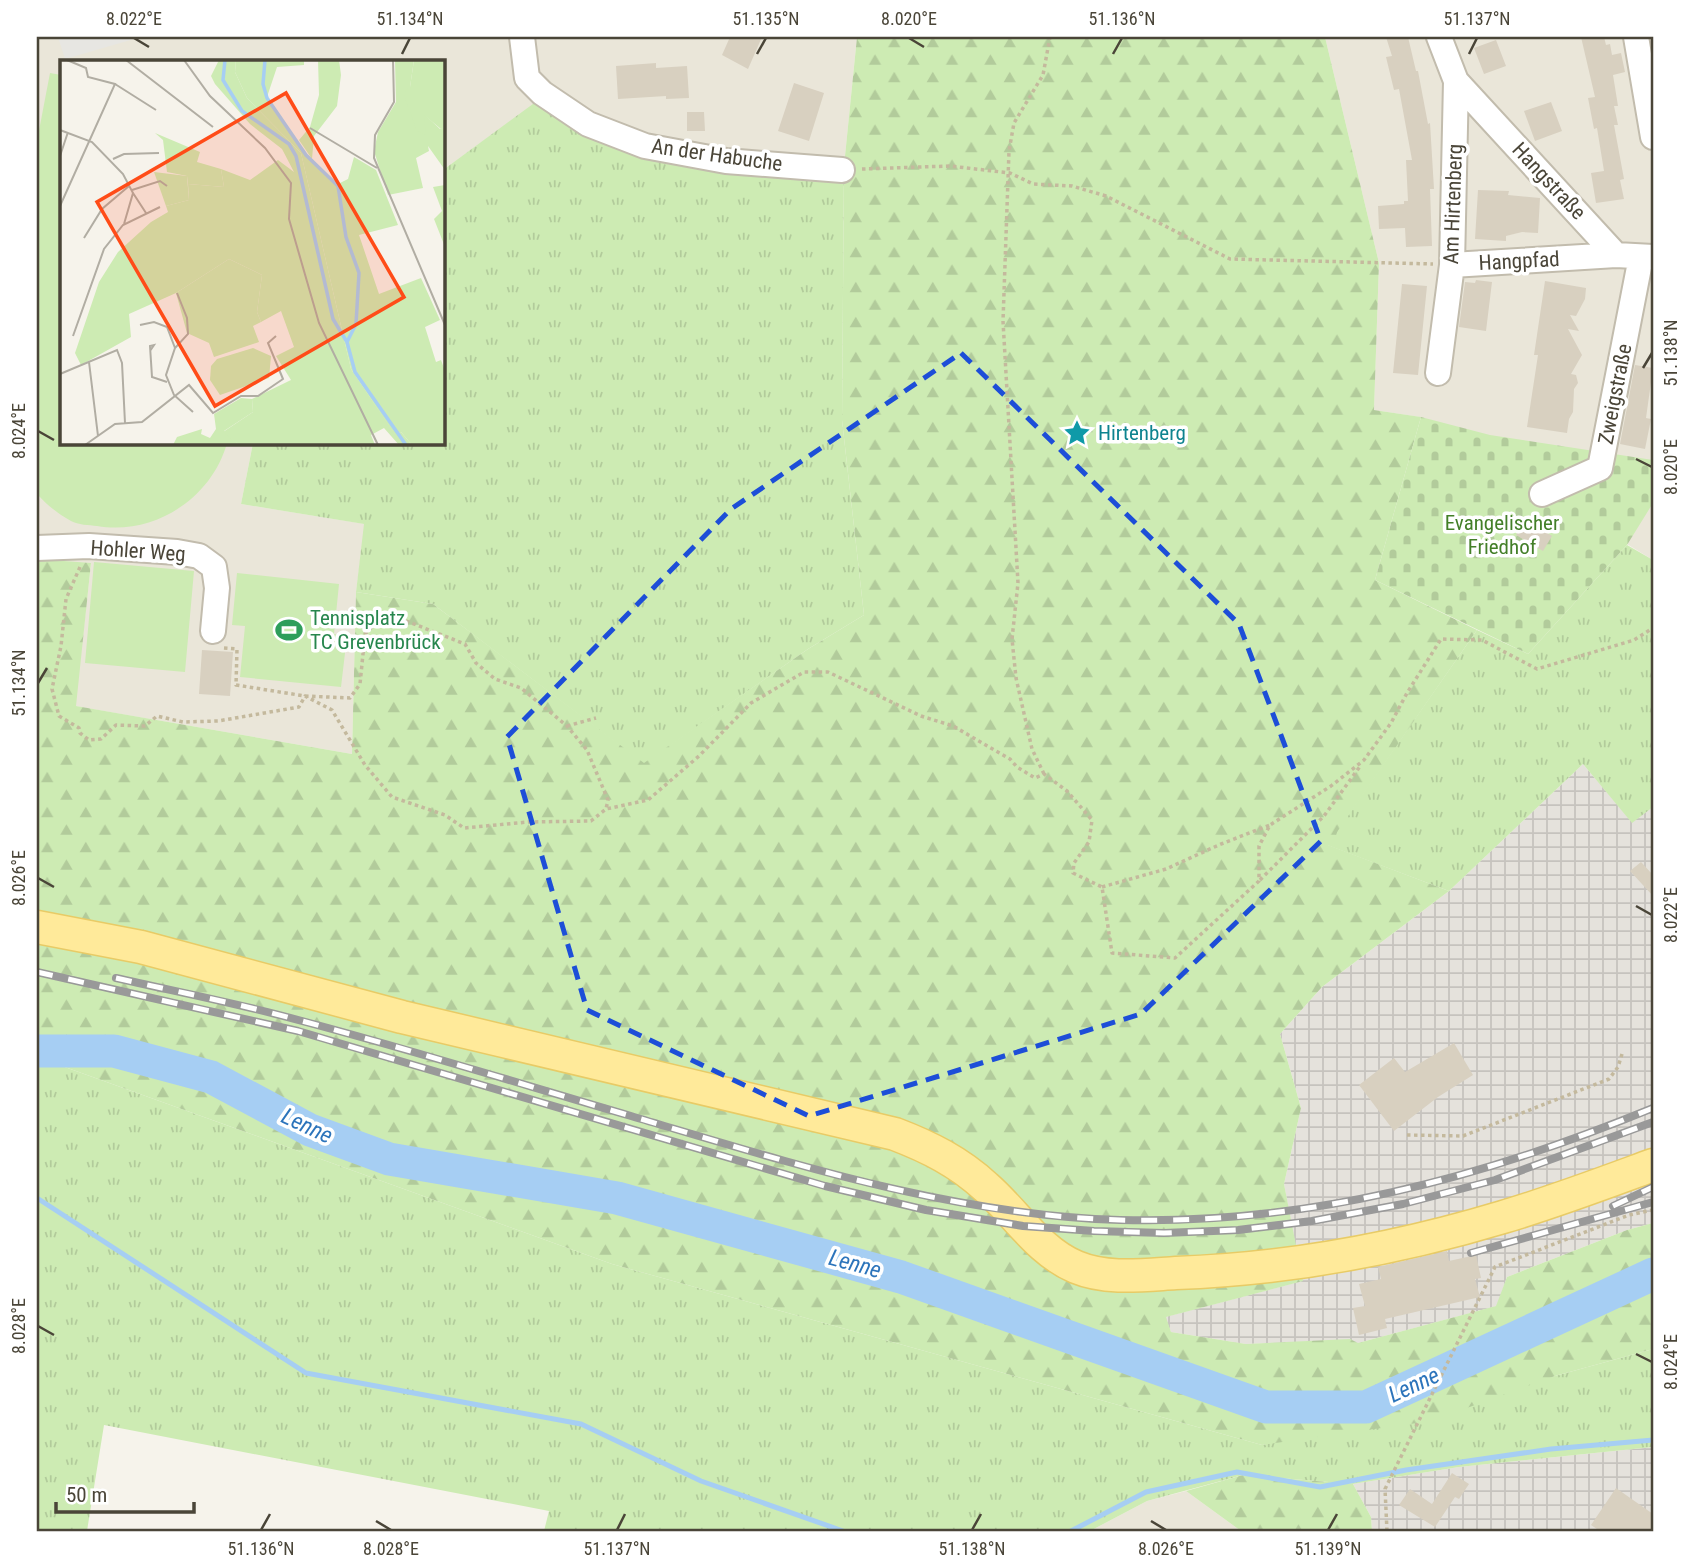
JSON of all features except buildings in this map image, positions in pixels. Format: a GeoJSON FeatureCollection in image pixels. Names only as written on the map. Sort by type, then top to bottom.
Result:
{"type":"FeatureCollection","features":[{"type":"Feature","properties":{"kind":"main road"},"geometry":{"type":"LineString","coordinates":[[37,927],[141,947],[402,1017],[895,1134],[944,1155],[962,1167],[986,1186],[1055,1255],[1079,1268],[1101,1275],[1193,1273],[1281,1265],[1356,1254],[1507,1216],[1653,1165]]}},
{"type":"Feature","properties":{"kind":"street","name":"An der Habuche"},"geometry":{"type":"LineString","coordinates":[[522,37],[527,78],[542,93],[587,124],[645,146],[726,161],[842,170]]}},
{"type":"Feature","properties":{"kind":"street","name":"Am Hirtenberg"},"geometry":{"type":"LineString","coordinates":[[1438,373],[1452,265],[1456,81],[1439,37]]}},
{"type":"Feature","properties":{"kind":"street"},"geometry":{"type":"LineString","coordinates":[[1636,37],[1653,137]]}},
{"type":"Feature","properties":{"kind":"street","name":"Hangstraße"},"geometry":{"type":"LineString","coordinates":[[1456,81],[1637,256]]}},
{"type":"Feature","properties":{"kind":"street","name":"Hangpfad"},"geometry":{"type":"LineString","coordinates":[[1452,265],[1637,256]]}},
{"type":"Feature","properties":{"kind":"street","name":"Zweigstraße"},"geometry":{"type":"LineString","coordinates":[[1542,494],[1601,468],[1637,256]]}},
{"type":"Feature","properties":{"kind":"street","name":"Hohler Weg"},"geometry":{"type":"LineString","coordinates":[[37,548],[89,546],[199,556],[214,567],[217,589],[213,631]]}},
{"type":"Feature","properties":{"kind":"path"},"geometry":{"type":"LineString","coordinates":[[1050,37],[1043,75],[1014,123],[1009,151],[1003,321],[1018,583],[1012,639],[1016,678],[1032,749],[1044,774],[1067,791],[1092,820],[1089,842],[1074,863],[1073,873],[1102,887],[1166,869],[1270,825],[1331,786],[1364,760]]}},
{"type":"Feature","properties":{"kind":"path","name":"Hangpfad"},"geometry":{"type":"LineString","coordinates":[[842,170],[950,166],[1010,173],[1033,184],[1072,186],[1106,196],[1230,260],[1452,265]]}},
{"type":"Feature","properties":{"kind":"path"},"geometry":{"type":"LineString","coordinates":[[89,546],[66,599],[61,646],[52,689],[59,716],[79,728],[80,733],[89,740],[102,739],[116,725],[145,726],[156,716],[183,722],[218,720],[299,707],[306,696]]}},
{"type":"Feature","properties":{"kind":"path"},"geometry":{"type":"LineString","coordinates":[[213,631],[220,632],[220,648],[237,649],[236,685],[306,696],[349,698],[360,684],[365,634],[376,623],[391,615],[465,644],[476,663],[495,679],[521,688],[567,726],[587,750],[608,800],[606,809]]}},
{"type":"Feature","properties":{"kind":"path"},"geometry":{"type":"LineString","coordinates":[[1102,887],[1112,953],[1175,958],[1259,881],[1324,816],[1391,723],[1441,639],[1482,639],[1537,669],[1634,640],[1653,628]]}},
{"type":"Feature","properties":{"kind":"path"},"geometry":{"type":"LineString","coordinates":[[306,696],[332,710],[365,765],[392,797],[446,815],[464,828],[528,822],[591,821],[606,809],[648,800],[699,756],[751,703],[804,672],[828,672],[921,716],[953,726],[1010,759],[1017,767],[1035,778],[1044,774]]}},
{"type":"Feature","properties":{"kind":"path"},"geometry":{"type":"LineString","coordinates":[[567,726],[596,718]]}},
{"type":"Feature","properties":{"kind":"path"},"geometry":{"type":"LineString","coordinates":[[1259,881],[1259,846],[1270,825]]}},
{"type":"Feature","properties":{"kind":"path"},"geometry":{"type":"LineString","coordinates":[[1407,1135],[1463,1136],[1609,1079],[1618,1067],[1622,1054]]}},
{"type":"Feature","properties":{"kind":"path"},"geometry":{"type":"LineString","coordinates":[[1387,1531],[1385,1489],[1494,1267],[1629,1215],[1653,1210]]}},
{"type":"Feature","properties":{"kind":"highlighted area"},"geometry":{"type":"Polygon","coordinates":[[[961,353],[1239,624],[1321,841],[1141,1014],[809,1116],[587,1010],[507,737],[731,509],[961,353]]]}},
{"type":"Feature","properties":{"kind":"shaded area"},"geometry":{"type":"Polygon","coordinates":[[[37,37],[857,37],[844,166],[722,154],[592,117],[552,91],[444,169],[444,60],[60,60],[60,444],[253,444],[241,504],[365,524],[356,592],[352,754],[75,706],[91,564],[37,559],[37,37]]]}},
{"type":"Feature","properties":{"kind":"shaded area"},"geometry":{"type":"Polygon","coordinates":[[[58,37],[141,37],[65,59],[58,37]]]}},
{"type":"Feature","properties":{"kind":"shaded area"},"geometry":{"type":"Polygon","coordinates":[[[1325,37],[1653,37],[1653,560],[1420,417],[1374,410],[1379,263],[1325,37]]]}},
{"type":"Feature","properties":{"kind":"shaded area"},"geometry":{"type":"Polygon","coordinates":[[[1583,764],[1632,822],[1653,807],[1653,1223],[1627,1230],[1507,1277],[1497,1306],[1358,1343],[1350,1340],[1246,1344],[1171,1332],[1165,1317],[1302,1281],[1284,1184],[1301,1108],[1280,1034],[1322,987],[1449,891],[1583,764]]]}},
{"type":"Feature","properties":{"kind":"shaded area"},"geometry":{"type":"Polygon","coordinates":[[[1653,1447],[1653,1531],[1372,1531],[1371,1517],[1353,1484],[1459,1467],[1653,1447]]]}},
{"type":"Feature","properties":{"kind":"shaded area"},"geometry":{"type":"Polygon","coordinates":[[[1186,1491],[1241,1531],[1090,1531],[1147,1501],[1186,1491]]]}},
{"type":"Feature","properties":{"kind":"green space"},"geometry":{"type":"Polygon","coordinates":[[[857,37],[1325,37],[1379,263],[1374,410],[1421,417],[1375,580],[1477,630],[1328,845],[1449,891],[1322,987],[1280,1034],[1301,1108],[1284,1184],[1303,1281],[1166,1317],[1171,1332],[1246,1344],[1350,1339],[1358,1343],[1496,1306],[1507,1277],[1627,1230],[1653,1223],[1653,1349],[1555,1376],[1431,1421],[1262,1445],[612,1264],[37,1057],[37,559],[91,563],[76,706],[352,754],[356,592],[433,604],[644,763],[808,649],[864,615],[842,420],[844,166],[857,37]]]}},
{"type":"Feature","properties":{"kind":"green space"},"geometry":{"type":"Polygon","coordinates":[[[50,73],[60,75],[60,444],[227,444],[208,481],[194,496],[178,509],[139,525],[118,528],[77,523],[57,512],[37,494],[37,141],[50,73]]]}},
{"type":"Feature","properties":{"kind":"green space"},"geometry":{"type":"Polygon","coordinates":[[[552,90],[592,117],[722,154],[844,166],[842,420],[864,615],[808,649],[644,764],[433,604],[356,592],[364,524],[241,504],[253,444],[444,444],[444,169],[552,90]]]}},
{"type":"Feature","properties":{"kind":"green space","name":"Evangelischer Friedhof"},"geometry":{"type":"Polygon","coordinates":[[[1421,417],[1490,435],[1653,460],[1653,503],[1627,545],[1528,654],[1375,580],[1421,417]]]}},
{"type":"Feature","properties":{"kind":"green space"},"geometry":{"type":"Polygon","coordinates":[[[1627,545],[1653,560],[1653,807],[1632,823],[1583,764],[1449,891],[1327,845],[1477,630],[1528,654],[1627,545]]]}},
{"type":"Feature","properties":{"kind":"green space"},"geometry":{"type":"Polygon","coordinates":[[[94,562],[194,571],[185,672],[85,663],[94,562]]]}},
{"type":"Feature","properties":{"kind":"green space","name":"Tennisplatz TC Grevenbrück"},"geometry":{"type":"Polygon","coordinates":[[[237,573],[339,584],[334,634],[347,636],[341,687],[240,677],[245,626],[232,625],[237,573]]]}},
{"type":"Feature","properties":{"kind":"green space"},"geometry":{"type":"Polygon","coordinates":[[[37,1057],[612,1264],[1262,1445],[1555,1376],[1653,1349],[1653,1447],[1459,1467],[1353,1484],[1243,1475],[1147,1501],[1090,1531],[544,1531],[549,1511],[104,1425],[87,1531],[37,1531],[37,1057]]]}},
{"type":"Feature","properties":{"kind":"green space"},"geometry":{"type":"Polygon","coordinates":[[[1243,1475],[1353,1484],[1371,1517],[1372,1531],[1241,1531],[1186,1491],[1243,1475]]]}},
{"type":"Feature","properties":{"kind":"waterway","name":"Lenne"},"geometry":{"type":"LineString","coordinates":[[37,1051],[114,1051],[211,1077],[310,1130],[389,1159],[617,1198],[901,1277],[1266,1407],[1366,1407],[1653,1274]]}},
{"type":"Feature","properties":{"kind":"waterway"},"geometry":{"type":"LineString","coordinates":[[37,1198],[306,1373],[581,1424],[701,1481],[843,1531]]}},
{"type":"Feature","properties":{"kind":"waterway"},"geometry":{"type":"LineString","coordinates":[[1071,1531],[1146,1492],[1237,1472],[1320,1487],[1406,1470],[1551,1449],[1653,1440]]}},
{"type":"Feature","properties":{"kind":"railway"},"geometry":{"type":"LineString","coordinates":[[37,972],[298,1031],[825,1186],[926,1210],[1023,1226],[1164,1233],[1238,1230],[1312,1221],[1403,1204],[1495,1180],[1653,1122]]}},
{"type":"Feature","properties":{"kind":"railway"},"geometry":{"type":"LineString","coordinates":[[116,978],[256,1009],[343,1032],[872,1184],[995,1208],[1057,1216],[1120,1220],[1189,1219],[1325,1205],[1458,1176],[1524,1156],[1653,1108]]}},
{"type":"Feature","properties":{"kind":"railway"},"geometry":{"type":"LineString","coordinates":[[1613,1206],[1653,1187]]}},
{"type":"Feature","properties":{"kind":"railway"},"geometry":{"type":"LineString","coordinates":[[1471,1253],[1653,1202]]}},
{"type":"Feature","properties":{"kind":"place","name":"Hirtenberg"},"geometry":{"type":"Point","coordinates":[1077,433]}},
{"type":"Feature","properties":{"kind":"place","name":"Tennisplatz TC Grevenbrück"},"geometry":{"type":"Point","coordinates":[289,630]}}]}
